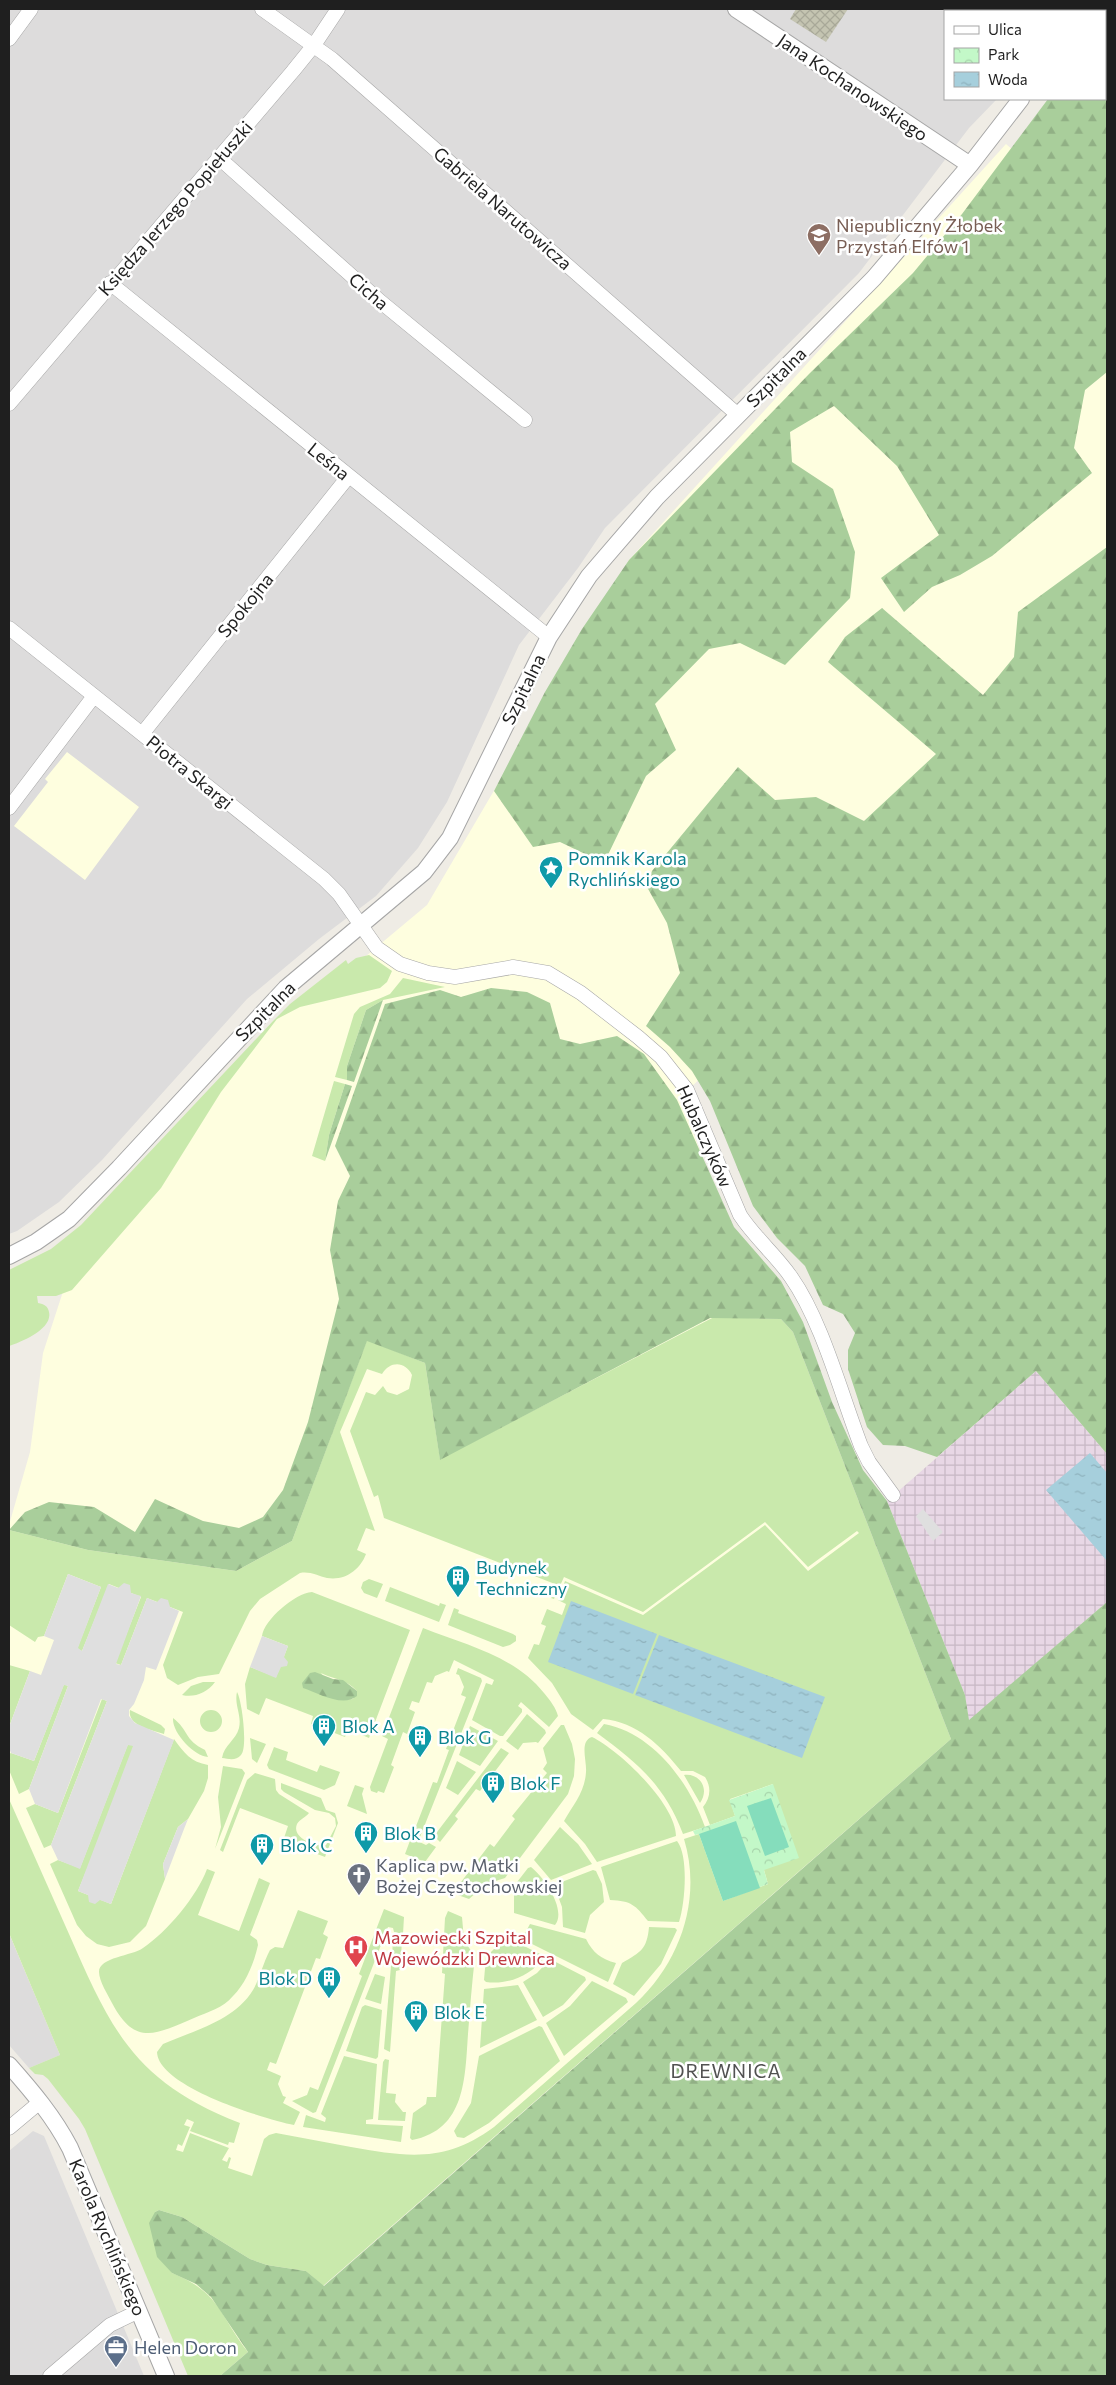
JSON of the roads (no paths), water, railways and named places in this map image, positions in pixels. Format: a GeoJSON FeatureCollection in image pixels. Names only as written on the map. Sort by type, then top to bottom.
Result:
{"type":"FeatureCollection","features":[{"type":"Feature","properties":{"kind":"street"},"geometry":{"type":"LineString","coordinates":[[9,39],[31,9]]}},
{"type":"Feature","properties":{"kind":"street","name":"Gabriela Narutowicza"},"geometry":{"type":"LineString","coordinates":[[262,9],[332,59],[738,415]]}},
{"type":"Feature","properties":{"kind":"street","name":"Księdza Jerzego Popiełuszki"},"geometry":{"type":"LineString","coordinates":[[9,404],[314,45],[338,9]]}},
{"type":"Feature","properties":{"kind":"street","name":"Jana Kochanowskiego"},"geometry":{"type":"LineString","coordinates":[[736,9],[970,165]]}},
{"type":"Feature","properties":{"kind":"street","name":"Szpitalna"},"geometry":{"type":"LineString","coordinates":[[9,1256],[36,1242],[68,1219],[119,1168],[260,1014],[292,983],[411,885],[438,856],[450,838],[549,637],[589,576],[631,525],[874,278],[970,165],[1020,100]]}},
{"type":"Feature","properties":{"kind":"street","name":"Cicha"},"geometry":{"type":"LineString","coordinates":[[218,156],[381,302],[525,420]]}},
{"type":"Feature","properties":{"kind":"street","name":"Leśna"},"geometry":{"type":"LineString","coordinates":[[110,283],[348,477],[549,637]]}},
{"type":"Feature","properties":{"kind":"street","name":"Spokojna"},"geometry":{"type":"LineString","coordinates":[[142,734],[348,477]]}},
{"type":"Feature","properties":{"kind":"street","name":"Piotra Skargi"},"geometry":{"type":"LineString","coordinates":[[9,628],[324,879],[339,894],[360,927]]}},
{"type":"Feature","properties":{"kind":"street"},"geometry":{"type":"LineString","coordinates":[[9,808],[94,696]]}},
{"type":"Feature","properties":{"kind":"street","name":"Hubalczyków"},"geometry":{"type":"LineString","coordinates":[[360,927],[381,951],[400,964],[421,972],[456,977],[514,967],[548,973],[582,993],[661,1056],[687,1090],[740,1215],[750,1230],[792,1277],[800,1292],[821,1338],[861,1446],[869,1462],[893,1495]]}},
{"type":"Feature","properties":{"kind":"street","name":"Karola Rychlińskiego"},"geometry":{"type":"LineString","coordinates":[[9,2065],[62,2132],[166,2376]]}},
{"type":"Feature","properties":{"kind":"street"},"geometry":{"type":"LineString","coordinates":[[9,2128],[40,2102]]}},
{"type":"Feature","properties":{"kind":"street"},"geometry":{"type":"LineString","coordinates":[[50,2376],[110,2325],[139,2311]]}},
{"type":"Feature","properties":{"kind":"water"},"geometry":{"type":"Polygon","coordinates":[[[1090,1453],[1107,1473],[1107,1561],[1046,1490],[1090,1453]]]}},
{"type":"Feature","properties":{"kind":"water"},"geometry":{"type":"Polygon","coordinates":[[[571,1601],[657,1634],[633,1694],[548,1662],[571,1601]]]}},
{"type":"Feature","properties":{"kind":"water"},"geometry":{"type":"Polygon","coordinates":[[[659,1635],[825,1697],[802,1758],[635,1695],[659,1635]]]}},
{"type":"Feature","properties":{"kind":"place","name":"Niepubliczny Żłobek Przystań Elfów 1"},"geometry":{"type":"Point","coordinates":[819,256]}},
{"type":"Feature","properties":{"kind":"place","name":"Pomnik Karola Rychlińskiego"},"geometry":{"type":"Point","coordinates":[551,889]}},
{"type":"Feature","properties":{"kind":"place","name":"Budynek Techniczny"},"geometry":{"type":"Point","coordinates":[458,1598]}},
{"type":"Feature","properties":{"kind":"place","name":"Blok A"},"geometry":{"type":"Point","coordinates":[324,1747]}},
{"type":"Feature","properties":{"kind":"place","name":"Blok G"},"geometry":{"type":"Point","coordinates":[420,1758]}},
{"type":"Feature","properties":{"kind":"place","name":"Blok F"},"geometry":{"type":"Point","coordinates":[493,1804]}},
{"type":"Feature","properties":{"kind":"place","name":"Blok B"},"geometry":{"type":"Point","coordinates":[366,1854]}},
{"type":"Feature","properties":{"kind":"place","name":"Blok C"},"geometry":{"type":"Point","coordinates":[262,1866]}},
{"type":"Feature","properties":{"kind":"place","name":"Kaplica pw. Matki Bożej Częstochowskiej"},"geometry":{"type":"Point","coordinates":[359,1896]}},
{"type":"Feature","properties":{"kind":"place","name":"Mazowiecki Szpital Wojewódzki Drewnica"},"geometry":{"type":"Point","coordinates":[356,1968]}},
{"type":"Feature","properties":{"kind":"place","name":"Blok D"},"geometry":{"type":"Point","coordinates":[329,1999]}},
{"type":"Feature","properties":{"kind":"place","name":"Blok E"},"geometry":{"type":"Point","coordinates":[416,2033]}},
{"type":"Feature","properties":{"kind":"place","name":"Helen Doron"},"geometry":{"type":"Point","coordinates":[116,2368]}},
{"type":"Feature","properties":{"kind":"district","name":"DREWNICA"},"geometry":{"type":"Point","coordinates":[726,2070]}}]}
